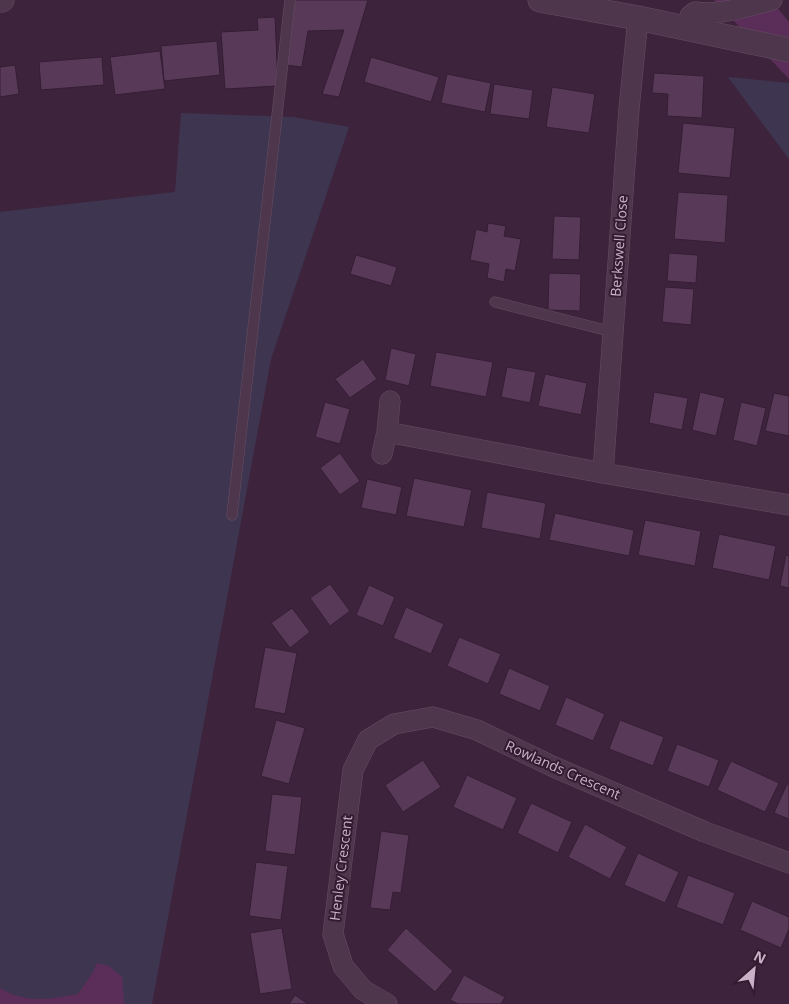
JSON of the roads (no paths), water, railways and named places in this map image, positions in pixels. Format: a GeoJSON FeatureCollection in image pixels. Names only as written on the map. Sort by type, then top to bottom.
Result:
{"type":"FeatureCollection","features":[{"type":"Feature","properties":{"kind":"street"},"geometry":{"type":"LineString","coordinates":[[540,0],[638,18],[789,50]]}},
{"type":"Feature","properties":{"kind":"street"},"geometry":{"type":"LineString","coordinates":[[686,28],[690,16],[695,12],[728,12],[772,0]]}},
{"type":"Feature","properties":{"kind":"street","name":"Berkswell Close"},"geometry":{"type":"LineString","coordinates":[[603,474],[630,90],[638,18]]}},
{"type":"Feature","properties":{"kind":"street"},"geometry":{"type":"LineString","coordinates":[[382,454],[387,432],[390,401]]}},
{"type":"Feature","properties":{"kind":"street"},"geometry":{"type":"LineString","coordinates":[[387,432],[603,474],[789,505]]}},
{"type":"Feature","properties":{"kind":"street","name":"Rowlands Crescent"},"geometry":{"type":"LineString","coordinates":[[353,770],[368,740],[394,724],[433,717],[477,730],[554,767],[696,828],[789,863]]}},
{"type":"Feature","properties":{"kind":"street","name":"Henley Crescent"},"geometry":{"type":"LineString","coordinates":[[353,770],[333,934],[343,966],[362,990],[387,1004]]}},
{"type":"Feature","properties":{"kind":"lane"},"geometry":{"type":"LineString","coordinates":[[232,515],[290,0]]}},
{"type":"Feature","properties":{"kind":"lane"},"geometry":{"type":"LineString","coordinates":[[495,302],[613,332]]}}]}
